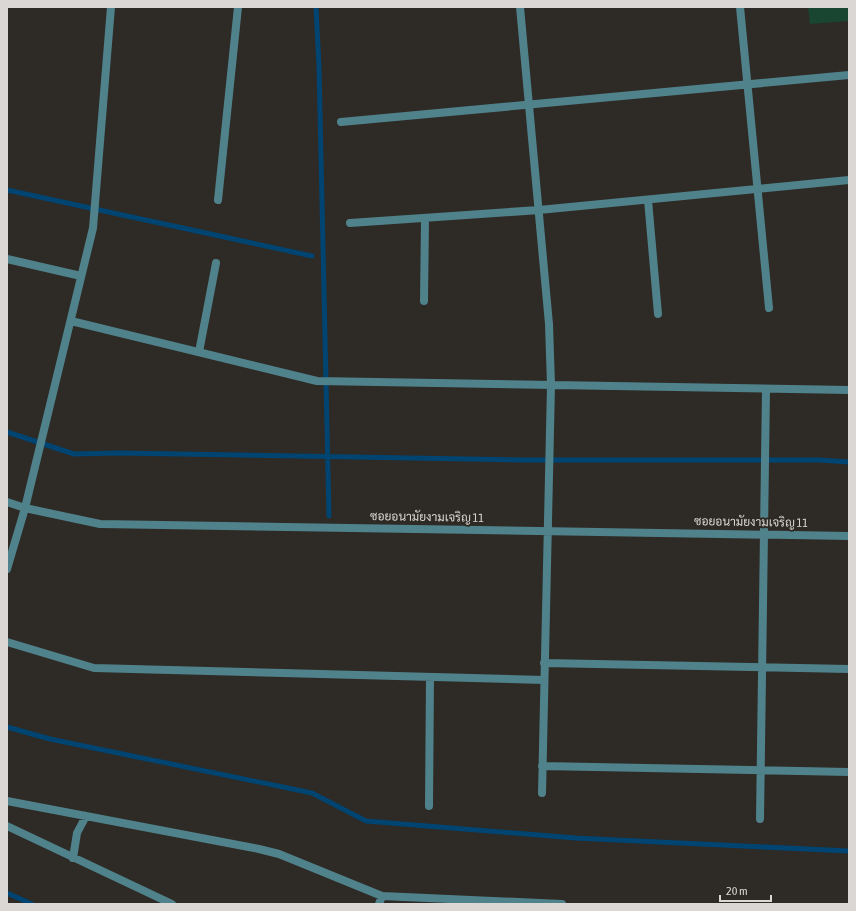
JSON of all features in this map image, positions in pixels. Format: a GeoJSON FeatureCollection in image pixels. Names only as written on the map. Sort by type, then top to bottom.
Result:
{"type":"FeatureCollection","features":[{"type":"Feature","properties":{"kind":"street"},"geometry":{"type":"LineString","coordinates":[[7,569],[25,508],[93,228],[111,7]]}},
{"type":"Feature","properties":{"kind":"street"},"geometry":{"type":"LineString","coordinates":[[218,200],[238,7]]}},
{"type":"Feature","properties":{"kind":"street"},"geometry":{"type":"LineString","coordinates":[[520,7],[549,324],[551,385],[542,793]]}},
{"type":"Feature","properties":{"kind":"street"},"geometry":{"type":"LineString","coordinates":[[740,7],[769,308]]}},
{"type":"Feature","properties":{"kind":"street"},"geometry":{"type":"LineString","coordinates":[[341,122],[849,75]]}},
{"type":"Feature","properties":{"kind":"street"},"geometry":{"type":"LineString","coordinates":[[350,223],[539,210],[849,180]]}},
{"type":"Feature","properties":{"kind":"street"},"geometry":{"type":"LineString","coordinates":[[648,200],[658,314]]}},
{"type":"Feature","properties":{"kind":"street"},"geometry":{"type":"LineString","coordinates":[[424,301],[425,218]]}},
{"type":"Feature","properties":{"kind":"street"},"geometry":{"type":"LineString","coordinates":[[7,259],[81,276]]}},
{"type":"Feature","properties":{"kind":"street"},"geometry":{"type":"LineString","coordinates":[[199,352],[216,263]]}},
{"type":"Feature","properties":{"kind":"street"},"geometry":{"type":"LineString","coordinates":[[71,321],[317,381],[849,390]]}},
{"type":"Feature","properties":{"kind":"street"},"geometry":{"type":"LineString","coordinates":[[760,819],[766,389]]}},
{"type":"Feature","properties":{"kind":"street","name":"ซอยอนามัยงามเจริญ 11"},"geometry":{"type":"LineString","coordinates":[[7,502],[25,508],[100,524],[849,536]]}},
{"type":"Feature","properties":{"kind":"street"},"geometry":{"type":"LineString","coordinates":[[7,642],[94,668],[544,680]]}},
{"type":"Feature","properties":{"kind":"street"},"geometry":{"type":"LineString","coordinates":[[544,663],[849,670]]}},
{"type":"Feature","properties":{"kind":"street"},"geometry":{"type":"LineString","coordinates":[[429,806],[430,677]]}},
{"type":"Feature","properties":{"kind":"street"},"geometry":{"type":"LineString","coordinates":[[542,766],[849,772]]}},
{"type":"Feature","properties":{"kind":"street"},"geometry":{"type":"LineString","coordinates":[[7,801],[273,853],[382,896],[562,904]]}},
{"type":"Feature","properties":{"kind":"street"},"geometry":{"type":"LineString","coordinates":[[73,858],[77,833],[86,816]]}},
{"type":"Feature","properties":{"kind":"street"},"geometry":{"type":"LineString","coordinates":[[7,826],[172,904]]}},
{"type":"Feature","properties":{"kind":"street"},"geometry":{"type":"LineString","coordinates":[[379,904],[382,896]]}},
{"type":"Feature","properties":{"kind":"green space"},"geometry":{"type":"Polygon","coordinates":[[[808,7],[849,7],[849,21],[810,24],[808,7]]]}},
{"type":"Feature","properties":{"kind":"waterway"},"geometry":{"type":"LineString","coordinates":[[316,7],[319,67],[329,516]]}},
{"type":"Feature","properties":{"kind":"waterway"},"geometry":{"type":"LineString","coordinates":[[7,190],[312,256]]}},
{"type":"Feature","properties":{"kind":"waterway"},"geometry":{"type":"LineString","coordinates":[[7,432],[74,454],[119,453],[526,460],[819,460],[849,462]]}},
{"type":"Feature","properties":{"kind":"waterway"},"geometry":{"type":"LineString","coordinates":[[7,727],[50,739],[312,793],[366,821],[575,838],[849,851]]}},
{"type":"Feature","properties":{"kind":"waterway"},"geometry":{"type":"LineString","coordinates":[[7,893],[32,904]]}}]}
